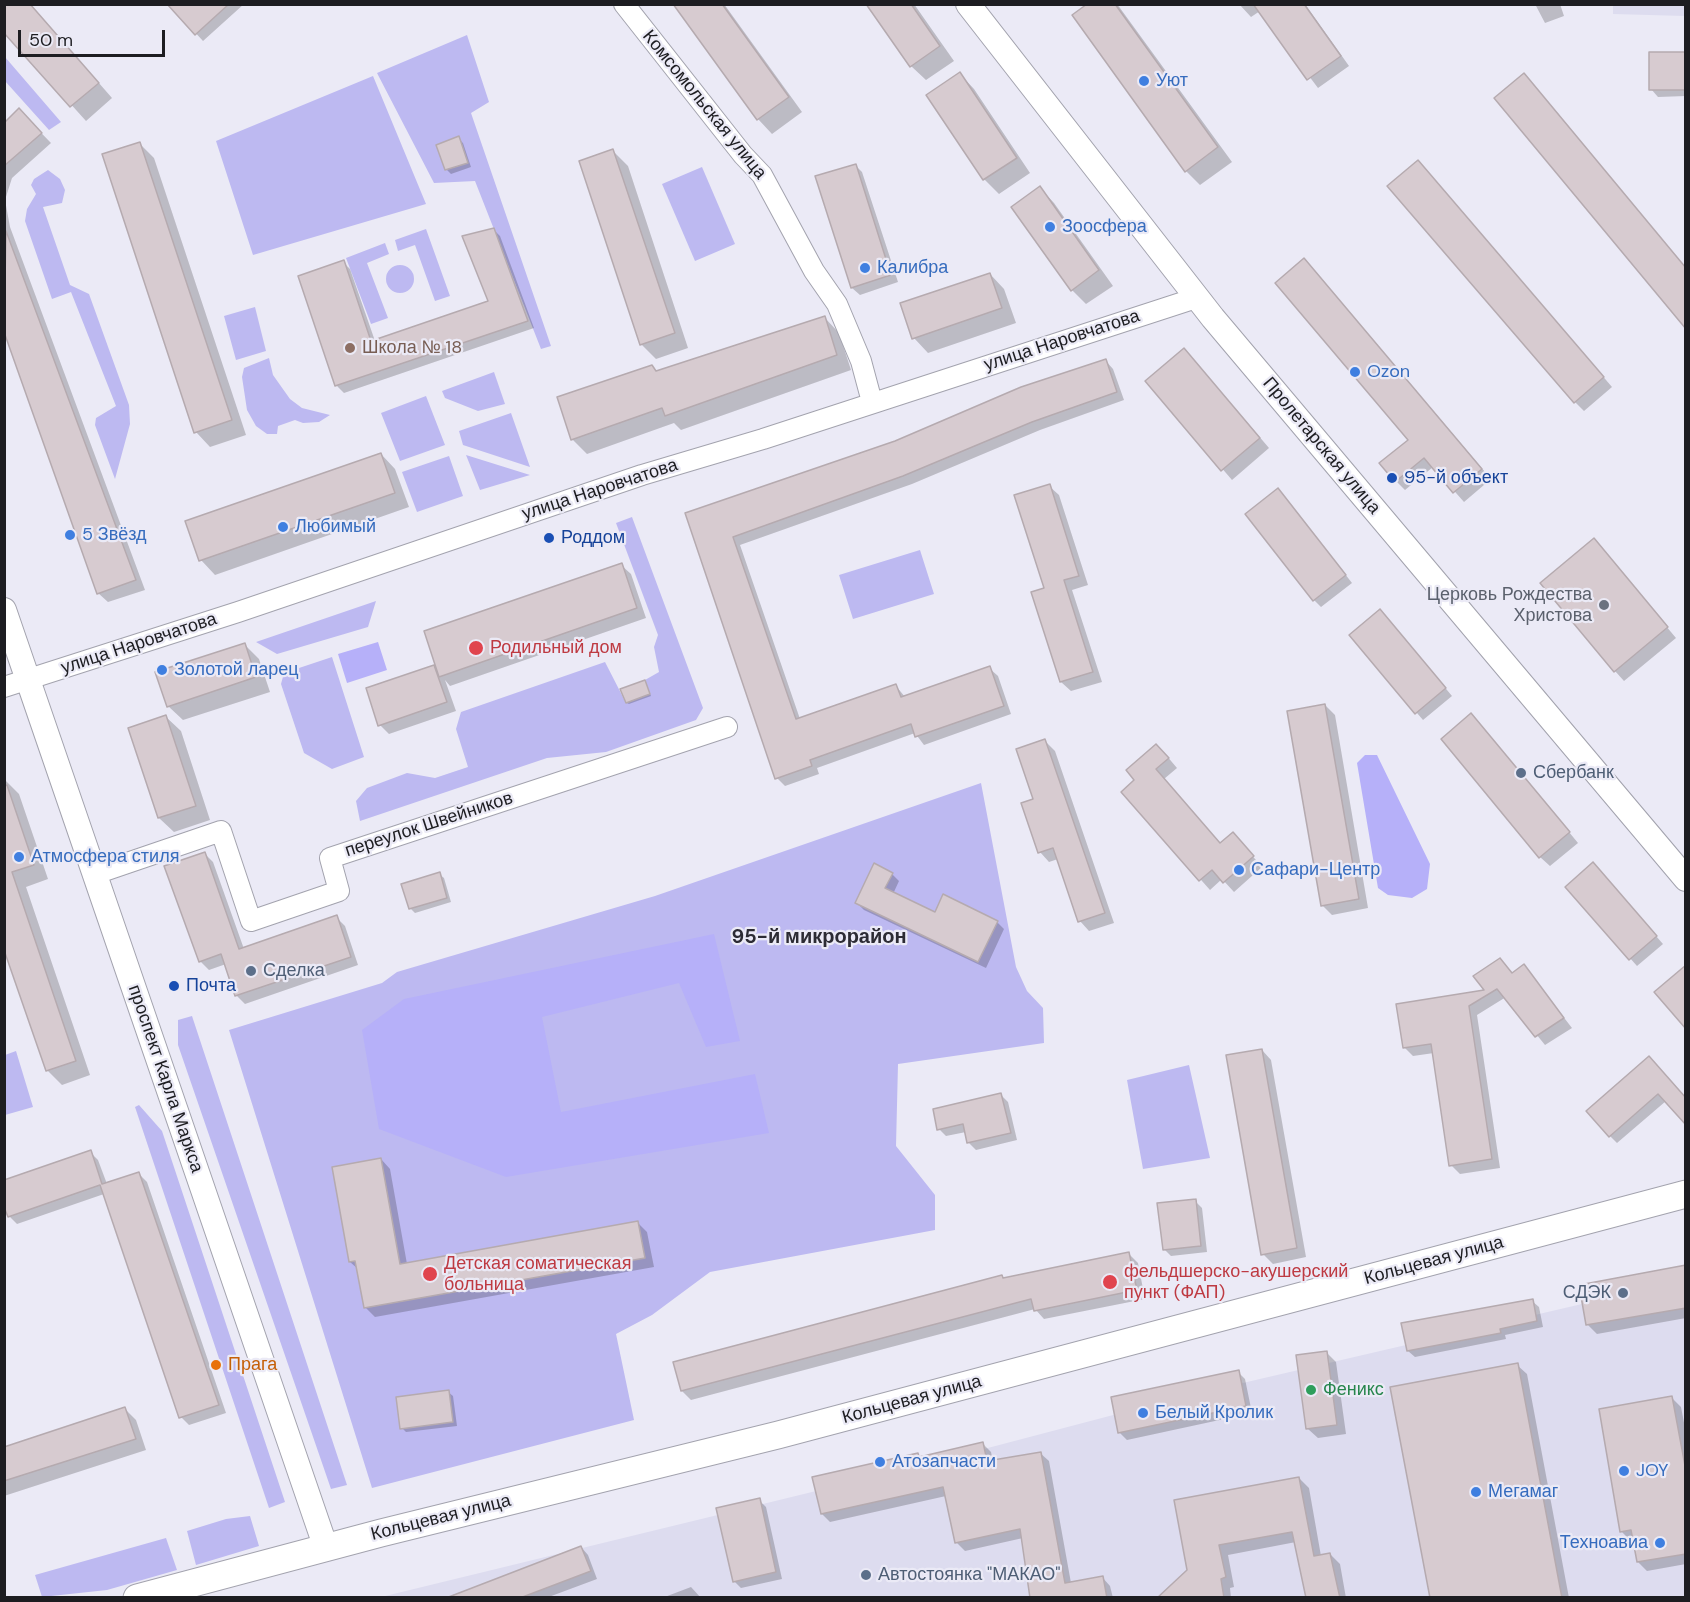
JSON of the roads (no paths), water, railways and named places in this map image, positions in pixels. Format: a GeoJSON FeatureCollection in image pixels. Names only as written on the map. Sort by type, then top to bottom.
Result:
{"type":"FeatureCollection","features":[{"type":"Feature","properties":{"kind":"main road","name":"Кольцевая улица"},"geometry":{"type":"LineString","coordinates":[[137,1598],[648,1465],[789,1432],[1686,1194]]}},
{"type":"Feature","properties":{"kind":"street","name":"Комсомольская улица"},"geometry":{"type":"LineString","coordinates":[[624,4],[743,155],[762,175],[814,271],[837,304],[861,361],[872,402]]}},
{"type":"Feature","properties":{"kind":"street","name":"Пролетарская улица"},"geometry":{"type":"LineString","coordinates":[[968,4],[1196,298],[1686,879]]}},
{"type":"Feature","properties":{"kind":"street","name":"улица Наровчатова"},"geometry":{"type":"LineString","coordinates":[[4,687],[238,612],[642,475],[763,439],[1196,298]]}},
{"type":"Feature","properties":{"kind":"street","name":"проспект Карла Маркса"},"geometry":{"type":"LineString","coordinates":[[4,610],[326,1548]]}},
{"type":"Feature","properties":{"kind":"street","name":"переулок Швейников"},"geometry":{"type":"LineString","coordinates":[[94,874],[220,831],[251,921],[339,891],[330,858],[727,727]]}},
{"type":"Feature","properties":{"kind":"place","name":"Уют"},"geometry":{"type":"Point","coordinates":[1144,81]}},
{"type":"Feature","properties":{"kind":"place","name":"Зоосфера"},"geometry":{"type":"Point","coordinates":[1050,227]}},
{"type":"Feature","properties":{"kind":"place","name":"Калибра"},"geometry":{"type":"Point","coordinates":[865,268]}},
{"type":"Feature","properties":{"kind":"place","name":"Школа № 18"},"geometry":{"type":"Point","coordinates":[350,348]}},
{"type":"Feature","properties":{"kind":"place","name":"Ozon"},"geometry":{"type":"Point","coordinates":[1355,372]}},
{"type":"Feature","properties":{"kind":"place","name":"95-й объект"},"geometry":{"type":"Point","coordinates":[1392,478]}},
{"type":"Feature","properties":{"kind":"place","name":"Любимый"},"geometry":{"type":"Point","coordinates":[283,527]}},
{"type":"Feature","properties":{"kind":"place","name":"5 Звёзд"},"geometry":{"type":"Point","coordinates":[70,535]}},
{"type":"Feature","properties":{"kind":"place","name":"Роддом"},"geometry":{"type":"Point","coordinates":[549,538]}},
{"type":"Feature","properties":{"kind":"place","name":"Церковь Рождества Христова"},"geometry":{"type":"Point","coordinates":[1604,605]}},
{"type":"Feature","properties":{"kind":"place","name":"Родильный дом"},"geometry":{"type":"Point","coordinates":[476,648]}},
{"type":"Feature","properties":{"kind":"place","name":"Золотой ларец"},"geometry":{"type":"Point","coordinates":[162,670]}},
{"type":"Feature","properties":{"kind":"place","name":"Сбербанк"},"geometry":{"type":"Point","coordinates":[1521,773]}},
{"type":"Feature","properties":{"kind":"place","name":"Атмосфера стиля"},"geometry":{"type":"Point","coordinates":[19,857]}},
{"type":"Feature","properties":{"kind":"place","name":"Сафари-Центр"},"geometry":{"type":"Point","coordinates":[1239,870]}},
{"type":"Feature","properties":{"kind":"place","name":"Сделка"},"geometry":{"type":"Point","coordinates":[251,971]}},
{"type":"Feature","properties":{"kind":"place","name":"Почта"},"geometry":{"type":"Point","coordinates":[174,986]}},
{"type":"Feature","properties":{"kind":"place","name":"Детская соматическая больница"},"geometry":{"type":"Point","coordinates":[430,1274]}},
{"type":"Feature","properties":{"kind":"place","name":"фельдшерско-акушерский пункт (ФАП)"},"geometry":{"type":"Point","coordinates":[1110,1282]}},
{"type":"Feature","properties":{"kind":"place","name":"СДЭК"},"geometry":{"type":"Point","coordinates":[1623,1293]}},
{"type":"Feature","properties":{"kind":"place","name":"Прага"},"geometry":{"type":"Point","coordinates":[216,1365]}},
{"type":"Feature","properties":{"kind":"place","name":"Феникс"},"geometry":{"type":"Point","coordinates":[1311,1390]}},
{"type":"Feature","properties":{"kind":"place","name":"Белый Кролик"},"geometry":{"type":"Point","coordinates":[1143,1413]}},
{"type":"Feature","properties":{"kind":"place","name":"Атозапчасти"},"geometry":{"type":"Point","coordinates":[880,1462]}},
{"type":"Feature","properties":{"kind":"place","name":"JOY"},"geometry":{"type":"Point","coordinates":[1624,1471]}},
{"type":"Feature","properties":{"kind":"place","name":"Мегамаг"},"geometry":{"type":"Point","coordinates":[1476,1492]}},
{"type":"Feature","properties":{"kind":"place","name":"Техноавиа"},"geometry":{"type":"Point","coordinates":[1660,1543]}},
{"type":"Feature","properties":{"kind":"place","name":"Автостоянка \"МАКАО\""},"geometry":{"type":"Point","coordinates":[866,1575]}},
{"type":"Feature","properties":{"kind":"district","name":"95-й микрорайон"},"geometry":{"type":"Point","coordinates":[819,938]}}]}
